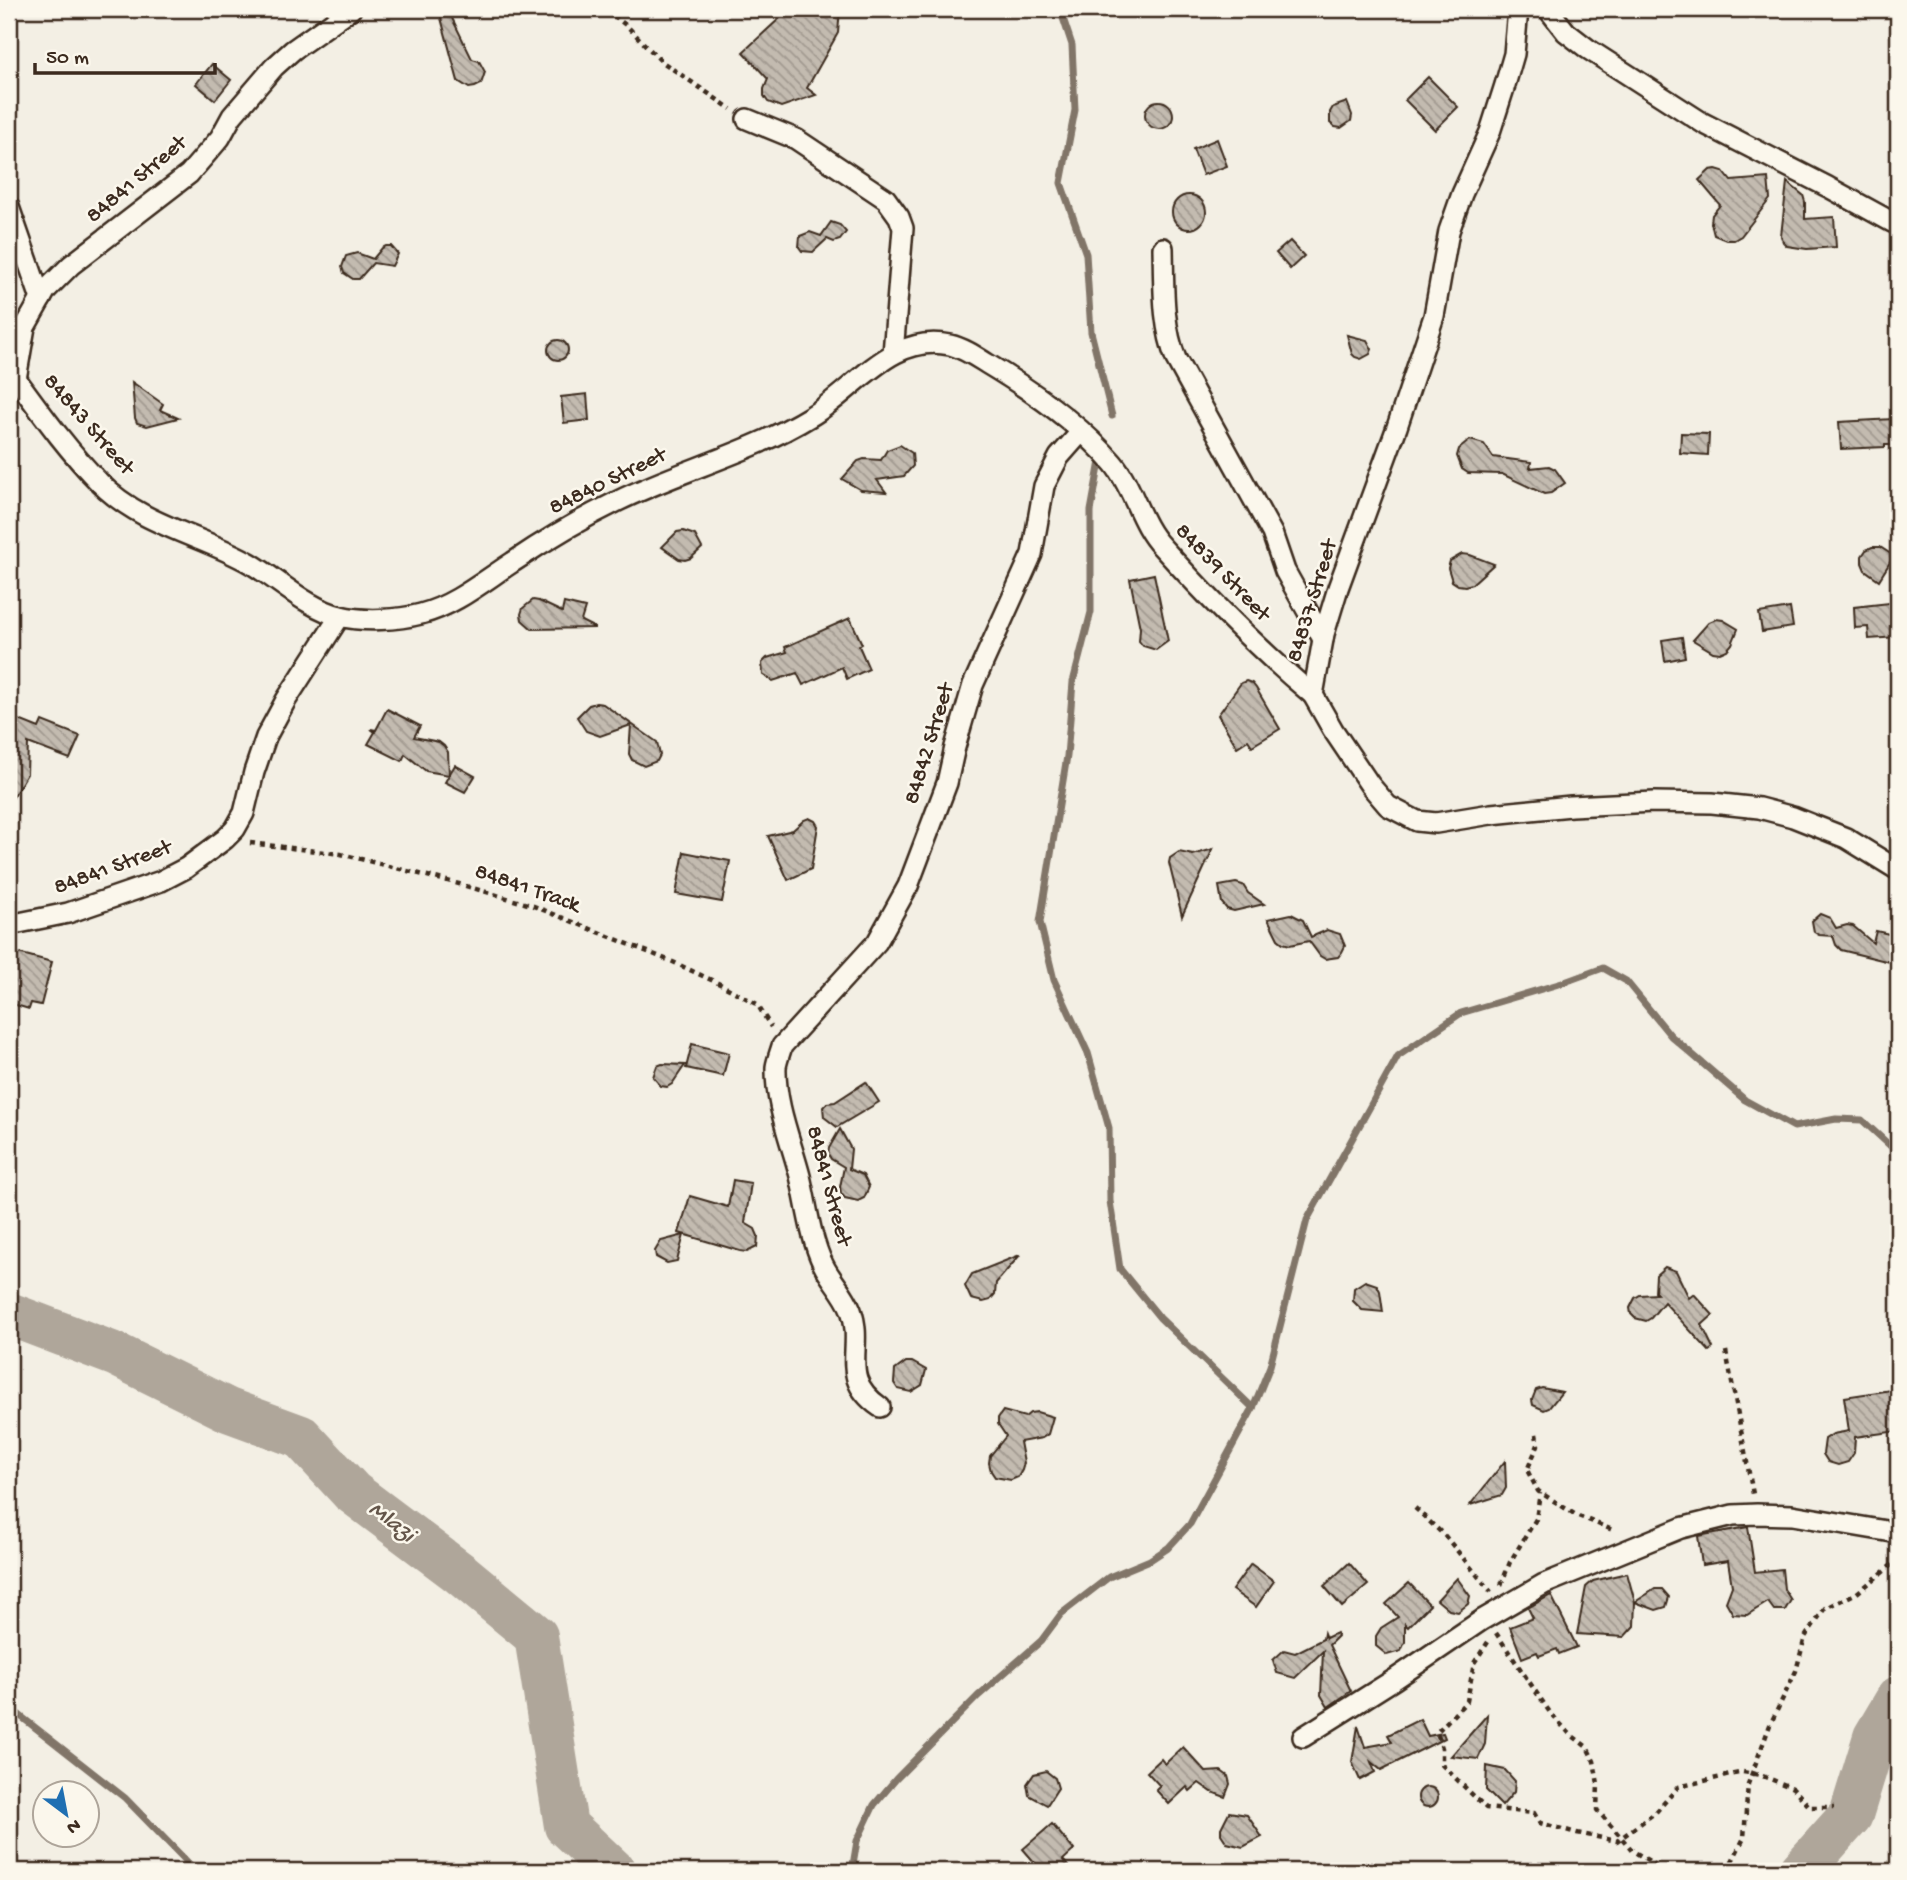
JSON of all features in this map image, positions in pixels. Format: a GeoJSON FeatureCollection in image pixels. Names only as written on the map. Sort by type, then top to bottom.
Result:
{"type":"FeatureCollection","features":[{"type":"Feature","properties":{"kind":"street","name":"84841 Street"},"geometry":{"type":"LineString","coordinates":[[12,374],[25,327],[46,290],[71,265],[189,174],[220,138],[232,116],[274,67],[293,50],[351,9]]}},
{"type":"Feature","properties":{"kind":"street","name":"84837 Street"},"geometry":{"type":"LineString","coordinates":[[1518,9],[1514,54],[1505,85],[1490,132],[1462,194],[1449,231],[1434,316],[1338,589],[1323,639],[1313,695],[1370,785],[1388,806],[1403,816],[1418,821],[1436,823],[1571,806],[1654,802],[1712,803],[1759,808],[1793,817],[1846,838],[1898,870]]}},
{"type":"Feature","properties":{"kind":"street"},"geometry":{"type":"LineString","coordinates":[[1548,9],[1566,32],[1588,49],[1703,123],[1892,222]]}},
{"type":"Feature","properties":{"kind":"street"},"geometry":{"type":"LineString","coordinates":[[747,119],[796,139],[877,193],[893,207],[903,228],[893,354]]}},
{"type":"Feature","properties":{"kind":"street"},"geometry":{"type":"LineString","coordinates":[[9,207],[41,299]]}},
{"type":"Feature","properties":{"kind":"street"},"geometry":{"type":"LineString","coordinates":[[1163,248],[1165,316],[1169,341],[1176,359],[1272,533],[1285,571],[1323,639]]}},
{"type":"Feature","properties":{"kind":"street","name":"84840 Street"},"geometry":{"type":"LineString","coordinates":[[248,562],[313,604],[340,616],[393,619],[424,614],[460,596],[566,527],[622,498],[775,436],[812,416],[893,354],[921,343],[947,344],[988,364]]}},
{"type":"Feature","properties":{"kind":"street","name":"84839 Street"},"geometry":{"type":"LineString","coordinates":[[988,364],[1022,385],[1081,432],[1117,469],[1158,544],[1246,635],[1313,695]]}},
{"type":"Feature","properties":{"kind":"street","name":"84843 Street"},"geometry":{"type":"LineString","coordinates":[[12,374],[102,485],[151,519],[248,562]]}},
{"type":"Feature","properties":{"kind":"street","name":"84842 Street"},"geometry":{"type":"LineString","coordinates":[[782,1046],[877,942],[908,886],[947,783],[954,747],[972,685],[1031,554],[1044,486],[1059,457],[1081,432]]}},
{"type":"Feature","properties":{"kind":"street","name":"84841 Street"},"geometry":{"type":"LineString","coordinates":[[9,925],[68,913],[161,881],[186,868],[225,839],[235,829],[244,813],[266,737],[286,700],[340,616]]}},
{"type":"Feature","properties":{"kind":"street","name":"84841 Street"},"geometry":{"type":"LineString","coordinates":[[782,1046],[776,1064],[777,1085],[808,1217],[824,1265],[844,1293],[852,1313],[858,1386],[880,1407]]}},
{"type":"Feature","properties":{"kind":"street"},"geometry":{"type":"LineString","coordinates":[[1303,1737],[1490,1614],[1544,1584],[1646,1541],[1712,1520],[1757,1514],[1792,1515],[1898,1533]]}},
{"type":"Feature","properties":{"kind":"path"},"geometry":{"type":"LineString","coordinates":[[606,9],[661,61],[747,119]]}},
{"type":"Feature","properties":{"kind":"path","name":"84841 Track"},"geometry":{"type":"LineString","coordinates":[[225,839],[341,854],[531,905],[673,962],[757,1004],[782,1046]]}},
{"type":"Feature","properties":{"kind":"path"},"geometry":{"type":"LineString","coordinates":[[1726,1351],[1757,1514]]}},
{"type":"Feature","properties":{"kind":"path"},"geometry":{"type":"LineString","coordinates":[[1536,1434],[1538,1445],[1527,1470],[1541,1493],[1576,1515],[1646,1541]]}},
{"type":"Feature","properties":{"kind":"path"},"geometry":{"type":"LineString","coordinates":[[1490,1614],[1510,1562],[1536,1519],[1541,1493]]}},
{"type":"Feature","properties":{"kind":"path"},"geometry":{"type":"LineString","coordinates":[[1415,1508],[1445,1536],[1494,1596],[1490,1614]]}},
{"type":"Feature","properties":{"kind":"path"},"geometry":{"type":"LineString","coordinates":[[1727,1871],[1744,1839],[1748,1784],[1770,1725],[1796,1671],[1805,1637],[1825,1608],[1857,1592],[1898,1560]]}},
{"type":"Feature","properties":{"kind":"path"},"geometry":{"type":"LineString","coordinates":[[1657,1871],[1654,1864],[1633,1851],[1621,1837],[1597,1810],[1596,1773],[1587,1747],[1551,1714],[1494,1629],[1474,1663],[1467,1701],[1437,1732],[1442,1748],[1442,1765],[1486,1808],[1534,1813],[1540,1823],[1617,1841],[1621,1837],[1656,1812],[1678,1787],[1743,1772],[1793,1788],[1810,1807],[1834,1807]]}},
{"type":"Feature","properties":{"kind":"building"},"geometry":{"type":"Polygon","coordinates":[[[768,9],[840,9],[838,33],[807,88],[816,95],[781,107],[768,102],[764,89],[768,79],[743,52],[780,18],[768,9]]]}},
{"type":"Feature","properties":{"kind":"building"},"geometry":{"type":"Polygon","coordinates":[[[450,14],[472,59],[479,61],[485,72],[481,84],[475,87],[469,88],[458,81],[441,18],[450,14]]]}},
{"type":"Feature","properties":{"kind":"building"},"geometry":{"type":"Polygon","coordinates":[[[212,64],[231,80],[215,100],[196,84],[212,64]]]}},
{"type":"Feature","properties":{"kind":"building"},"geometry":{"type":"Polygon","coordinates":[[[1428,77],[1458,107],[1435,130],[1405,100],[1428,77]]]}},
{"type":"Feature","properties":{"kind":"building"},"geometry":{"type":"Polygon","coordinates":[[[1159,101],[1169,105],[1173,115],[1169,125],[1159,129],[1149,125],[1145,115],[1149,105],[1159,101]]]}},
{"type":"Feature","properties":{"kind":"building"},"geometry":{"type":"Polygon","coordinates":[[[1347,102],[1352,115],[1351,121],[1341,128],[1335,127],[1330,123],[1330,112],[1333,107],[1347,102]]]}},
{"type":"Feature","properties":{"kind":"building"},"geometry":{"type":"Polygon","coordinates":[[[1217,139],[1227,166],[1203,175],[1193,149],[1217,139]]]}},
{"type":"Feature","properties":{"kind":"building"},"geometry":{"type":"Polygon","coordinates":[[[1710,170],[1723,171],[1731,181],[1768,178],[1770,199],[1741,236],[1734,240],[1714,235],[1712,215],[1720,205],[1699,180],[1710,170]]]}},
{"type":"Feature","properties":{"kind":"building"},"geometry":{"type":"Polygon","coordinates":[[[1787,182],[1803,195],[1805,219],[1834,217],[1836,247],[1807,249],[1787,246],[1783,242],[1781,236],[1787,182]]]}},
{"type":"Feature","properties":{"kind":"building"},"geometry":{"type":"Polygon","coordinates":[[[1189,195],[1201,200],[1206,212],[1201,224],[1189,229],[1177,224],[1172,212],[1177,200],[1189,195]]]}},
{"type":"Feature","properties":{"kind":"building"},"geometry":{"type":"Polygon","coordinates":[[[831,222],[840,225],[846,232],[840,240],[834,242],[827,239],[813,252],[802,251],[799,247],[800,236],[810,232],[821,236],[831,222]]]}},
{"type":"Feature","properties":{"kind":"building"},"geometry":{"type":"Polygon","coordinates":[[[1290,241],[1304,256],[1290,269],[1276,253],[1290,241]]]}},
{"type":"Feature","properties":{"kind":"building"},"geometry":{"type":"Polygon","coordinates":[[[386,246],[391,246],[398,254],[392,266],[373,263],[359,279],[353,279],[344,273],[342,267],[346,256],[357,253],[373,259],[386,246]]]}},
{"type":"Feature","properties":{"kind":"building"},"geometry":{"type":"Polygon","coordinates":[[[1347,335],[1367,340],[1372,349],[1370,354],[1361,359],[1355,357],[1347,335]]]}},
{"type":"Feature","properties":{"kind":"building"},"geometry":{"type":"Polygon","coordinates":[[[558,340],[565,343],[568,350],[565,357],[558,360],[551,357],[548,350],[551,343],[558,340]]]}},
{"type":"Feature","properties":{"kind":"building"},"geometry":{"type":"Polygon","coordinates":[[[132,382],[163,404],[160,410],[178,418],[147,426],[137,423],[132,382]]]}},
{"type":"Feature","properties":{"kind":"building"},"geometry":{"type":"Polygon","coordinates":[[[587,394],[589,420],[564,423],[561,397],[587,394]]]}},
{"type":"Feature","properties":{"kind":"building"},"geometry":{"type":"Polygon","coordinates":[[[1893,419],[1894,445],[1841,449],[1839,422],[1893,419]]]}},
{"type":"Feature","properties":{"kind":"building"},"geometry":{"type":"Polygon","coordinates":[[[1681,433],[1709,434],[1708,455],[1680,453],[1681,433]]]}},
{"type":"Feature","properties":{"kind":"building"},"geometry":{"type":"Polygon","coordinates":[[[1470,440],[1484,444],[1493,457],[1531,462],[1530,468],[1549,466],[1555,469],[1565,483],[1551,493],[1544,494],[1502,474],[1468,473],[1462,469],[1457,456],[1459,449],[1470,440]]]}},
{"type":"Feature","properties":{"kind":"building"},"geometry":{"type":"Polygon","coordinates":[[[900,445],[912,453],[913,466],[904,476],[877,480],[886,492],[861,490],[842,479],[858,461],[881,460],[887,450],[900,445]]]}},
{"type":"Feature","properties":{"kind":"building"},"geometry":{"type":"Polygon","coordinates":[[[677,532],[695,535],[702,548],[685,560],[662,547],[677,532]]]}},
{"type":"Feature","properties":{"kind":"building"},"geometry":{"type":"Polygon","coordinates":[[[1872,547],[1880,547],[1894,556],[1879,580],[1865,570],[1862,563],[1862,556],[1872,547]]]}},
{"type":"Feature","properties":{"kind":"building"},"geometry":{"type":"Polygon","coordinates":[[[1462,554],[1494,564],[1472,584],[1458,585],[1452,581],[1448,568],[1450,561],[1462,554]]]}},
{"type":"Feature","properties":{"kind":"building"},"geometry":{"type":"Polygon","coordinates":[[[1154,574],[1168,641],[1156,650],[1143,646],[1139,641],[1140,628],[1130,579],[1154,574]]]}},
{"type":"Feature","properties":{"kind":"building"},"geometry":{"type":"Polygon","coordinates":[[[533,600],[562,612],[564,603],[585,608],[581,621],[595,628],[532,629],[522,620],[521,614],[523,608],[533,600]]]}},
{"type":"Feature","properties":{"kind":"building"},"geometry":{"type":"Polygon","coordinates":[[[1898,602],[1898,637],[1869,639],[1868,627],[1855,628],[1854,607],[1898,602]]]}},
{"type":"Feature","properties":{"kind":"building"},"geometry":{"type":"Polygon","coordinates":[[[1790,608],[1793,627],[1762,632],[1759,613],[1790,608]]]}},
{"type":"Feature","properties":{"kind":"building"},"geometry":{"type":"Polygon","coordinates":[[[850,618],[862,644],[859,646],[869,669],[847,679],[842,667],[803,685],[797,673],[773,681],[763,675],[762,663],[767,658],[787,652],[785,647],[850,618]]]}},
{"type":"Feature","properties":{"kind":"building"},"geometry":{"type":"Polygon","coordinates":[[[1716,619],[1738,629],[1732,644],[1720,653],[1713,652],[1693,640],[1709,622],[1716,619]]]}},
{"type":"Feature","properties":{"kind":"building"},"geometry":{"type":"Polygon","coordinates":[[[1682,637],[1685,657],[1665,661],[1662,640],[1682,637]]]}},
{"type":"Feature","properties":{"kind":"building"},"geometry":{"type":"Polygon","coordinates":[[[1246,681],[1256,688],[1280,729],[1252,746],[1248,740],[1237,747],[1218,715],[1241,683],[1246,681]]]}},
{"type":"Feature","properties":{"kind":"building"},"geometry":{"type":"Polygon","coordinates":[[[603,704],[657,742],[660,755],[657,761],[644,766],[632,760],[629,754],[631,725],[600,736],[586,731],[577,717],[589,705],[603,704]]]}},
{"type":"Feature","properties":{"kind":"building"},"geometry":{"type":"Polygon","coordinates":[[[387,709],[420,726],[414,737],[439,742],[444,746],[448,752],[449,775],[426,771],[405,754],[402,761],[368,744],[375,732],[371,729],[376,730],[387,709]]]}},
{"type":"Feature","properties":{"kind":"building"},"geometry":{"type":"Polygon","coordinates":[[[9,716],[39,728],[42,721],[80,736],[70,759],[28,743],[27,774],[9,804],[9,716]]]}},
{"type":"Feature","properties":{"kind":"building"},"geometry":{"type":"Polygon","coordinates":[[[455,765],[475,776],[465,792],[445,782],[455,765]]]}},
{"type":"Feature","properties":{"kind":"building"},"geometry":{"type":"Polygon","coordinates":[[[809,818],[818,826],[811,869],[788,880],[768,836],[793,830],[809,818]]]}},
{"type":"Feature","properties":{"kind":"building"},"geometry":{"type":"Polygon","coordinates":[[[1213,849],[1182,916],[1170,858],[1179,852],[1193,855],[1213,849]]]}},
{"type":"Feature","properties":{"kind":"building"},"geometry":{"type":"Polygon","coordinates":[[[684,852],[730,861],[722,902],[676,894],[684,852]]]}},
{"type":"Feature","properties":{"kind":"building"},"geometry":{"type":"Polygon","coordinates":[[[1236,883],[1243,885],[1248,893],[1264,904],[1234,911],[1227,909],[1222,903],[1219,886],[1236,883]]]}},
{"type":"Feature","properties":{"kind":"building"},"geometry":{"type":"Polygon","coordinates":[[[1291,914],[1303,920],[1311,937],[1327,930],[1340,934],[1345,946],[1338,957],[1325,959],[1309,941],[1290,945],[1278,939],[1268,919],[1291,914]]]}},
{"type":"Feature","properties":{"kind":"building"},"geometry":{"type":"Polygon","coordinates":[[[1820,914],[1830,918],[1836,928],[1853,926],[1873,943],[1876,931],[1898,936],[1898,964],[1841,950],[1833,936],[1814,932],[1812,921],[1820,914]]]}},
{"type":"Feature","properties":{"kind":"building"},"geometry":{"type":"Polygon","coordinates":[[[18,953],[52,962],[41,1005],[31,1003],[29,1009],[9,1003],[9,961],[15,966],[18,953]]]}},
{"type":"Feature","properties":{"kind":"building"},"geometry":{"type":"Polygon","coordinates":[[[692,1044],[729,1053],[723,1076],[686,1068],[692,1044]]]}},
{"type":"Feature","properties":{"kind":"building"},"geometry":{"type":"Polygon","coordinates":[[[685,1065],[667,1087],[661,1086],[653,1077],[657,1066],[685,1065]]]}},
{"type":"Feature","properties":{"kind":"building"},"geometry":{"type":"Polygon","coordinates":[[[866,1082],[879,1102],[837,1127],[824,1117],[823,1107],[827,1103],[835,1102],[866,1082]]]}},
{"type":"Feature","properties":{"kind":"building"},"geometry":{"type":"Polygon","coordinates":[[[840,1129],[851,1149],[849,1169],[863,1175],[869,1187],[864,1198],[858,1201],[845,1198],[841,1193],[844,1167],[828,1154],[840,1129]]]}},
{"type":"Feature","properties":{"kind":"building"},"geometry":{"type":"Polygon","coordinates":[[[733,1180],[751,1183],[745,1223],[755,1229],[758,1236],[757,1247],[747,1252],[740,1251],[679,1233],[690,1196],[728,1207],[733,1180]]]}},
{"type":"Feature","properties":{"kind":"building"},"geometry":{"type":"Polygon","coordinates":[[[684,1235],[677,1261],[667,1263],[656,1257],[655,1251],[661,1241],[684,1235]]]}},
{"type":"Feature","properties":{"kind":"building"},"geometry":{"type":"Polygon","coordinates":[[[1020,1255],[996,1283],[995,1294],[990,1300],[983,1302],[971,1299],[965,1286],[972,1274],[1020,1255]]]}},
{"type":"Feature","properties":{"kind":"building"},"geometry":{"type":"Polygon","coordinates":[[[1665,1267],[1676,1271],[1689,1298],[1694,1294],[1713,1315],[1702,1325],[1713,1348],[1709,1351],[1664,1302],[1646,1321],[1631,1314],[1630,1308],[1635,1298],[1657,1294],[1656,1275],[1665,1267]]]}},
{"type":"Feature","properties":{"kind":"building"},"geometry":{"type":"Polygon","coordinates":[[[1365,1281],[1377,1285],[1383,1312],[1362,1310],[1353,1301],[1354,1288],[1365,1281]]]}},
{"type":"Feature","properties":{"kind":"building"},"geometry":{"type":"Polygon","coordinates":[[[906,1362],[912,1362],[926,1370],[922,1385],[911,1392],[898,1389],[894,1383],[895,1370],[906,1362]]]}},
{"type":"Feature","properties":{"kind":"building"},"geometry":{"type":"Polygon","coordinates":[[[1542,1388],[1562,1392],[1549,1408],[1544,1410],[1533,1405],[1532,1400],[1536,1390],[1542,1388]]]}},
{"type":"Feature","properties":{"kind":"building"},"geometry":{"type":"Polygon","coordinates":[[[1898,1389],[1898,1431],[1855,1437],[1854,1453],[1848,1462],[1838,1465],[1828,1462],[1823,1454],[1825,1439],[1833,1434],[1849,1431],[1844,1397],[1898,1389]]]}},
{"type":"Feature","properties":{"kind":"building"},"geometry":{"type":"Polygon","coordinates":[[[1003,1411],[1025,1417],[1037,1412],[1053,1417],[1048,1434],[1042,1438],[1020,1442],[1024,1463],[1018,1477],[1011,1480],[995,1477],[989,1463],[990,1456],[1006,1436],[998,1424],[998,1418],[1003,1411]]]}},
{"type":"Feature","properties":{"kind":"building"},"geometry":{"type":"Polygon","coordinates":[[[1505,1461],[1506,1488],[1502,1495],[1470,1505],[1505,1461]]]}},
{"type":"Feature","properties":{"kind":"building"},"geometry":{"type":"Polygon","coordinates":[[[1748,1527],[1755,1572],[1782,1569],[1784,1589],[1791,1600],[1785,1610],[1774,1610],[1768,1602],[1747,1615],[1733,1614],[1726,1602],[1732,1586],[1728,1561],[1702,1565],[1698,1536],[1748,1527]]]}},
{"type":"Feature","properties":{"kind":"building"},"geometry":{"type":"Polygon","coordinates":[[[1349,1563],[1368,1585],[1342,1607],[1324,1586],[1349,1563]]]}},
{"type":"Feature","properties":{"kind":"building"},"geometry":{"type":"Polygon","coordinates":[[[1251,1564],[1274,1581],[1256,1607],[1232,1590],[1251,1564]]]}},
{"type":"Feature","properties":{"kind":"building"},"geometry":{"type":"Polygon","coordinates":[[[1627,1573],[1635,1602],[1634,1626],[1624,1637],[1577,1634],[1586,1587],[1593,1581],[1627,1573]]]}},
{"type":"Feature","properties":{"kind":"building"},"geometry":{"type":"Polygon","coordinates":[[[1457,1578],[1470,1596],[1468,1604],[1458,1612],[1449,1610],[1437,1600],[1457,1578]]]}},
{"type":"Feature","properties":{"kind":"building"},"geometry":{"type":"Polygon","coordinates":[[[1409,1583],[1430,1605],[1408,1627],[1405,1624],[1405,1642],[1401,1651],[1387,1655],[1376,1646],[1376,1636],[1381,1628],[1398,1617],[1386,1604],[1409,1583]]]}},
{"type":"Feature","properties":{"kind":"building"},"geometry":{"type":"Polygon","coordinates":[[[1655,1589],[1662,1589],[1669,1597],[1666,1607],[1656,1610],[1635,1602],[1655,1589]]]}},
{"type":"Feature","properties":{"kind":"building"},"geometry":{"type":"Polygon","coordinates":[[[1551,1595],[1577,1647],[1559,1654],[1557,1649],[1539,1656],[1537,1652],[1522,1658],[1510,1627],[1533,1618],[1528,1608],[1551,1595]]]}},
{"type":"Feature","properties":{"kind":"building"},"geometry":{"type":"Polygon","coordinates":[[[1324,1633],[1326,1638],[1336,1633],[1338,1636],[1329,1645],[1351,1691],[1328,1707],[1321,1695],[1323,1651],[1295,1678],[1277,1673],[1273,1660],[1284,1650],[1295,1653],[1323,1639],[1324,1633]]]}},
{"type":"Feature","properties":{"kind":"building"},"geometry":{"type":"Polygon","coordinates":[[[1487,1715],[1485,1744],[1478,1759],[1451,1756],[1487,1715]]]}},
{"type":"Feature","properties":{"kind":"building"},"geometry":{"type":"Polygon","coordinates":[[[1420,1719],[1428,1736],[1443,1733],[1445,1738],[1381,1770],[1371,1762],[1375,1772],[1360,1780],[1352,1762],[1358,1726],[1365,1747],[1392,1742],[1388,1735],[1420,1719]]]}},
{"type":"Feature","properties":{"kind":"building"},"geometry":{"type":"Polygon","coordinates":[[[1183,1747],[1206,1772],[1221,1771],[1228,1776],[1230,1784],[1225,1797],[1199,1783],[1190,1791],[1187,1787],[1169,1804],[1156,1790],[1160,1786],[1147,1772],[1161,1759],[1165,1764],[1183,1747]]]}},
{"type":"Feature","properties":{"kind":"building"},"geometry":{"type":"Polygon","coordinates":[[[1487,1766],[1505,1770],[1515,1781],[1514,1792],[1502,1806],[1486,1790],[1487,1766]]]}},
{"type":"Feature","properties":{"kind":"building"},"geometry":{"type":"Polygon","coordinates":[[[1046,1771],[1055,1778],[1058,1788],[1047,1805],[1029,1795],[1027,1784],[1034,1774],[1046,1771]]]}},
{"type":"Feature","properties":{"kind":"building"},"geometry":{"type":"Polygon","coordinates":[[[1428,1787],[1435,1790],[1438,1797],[1435,1804],[1428,1807],[1421,1804],[1418,1797],[1421,1790],[1428,1787]]]}},
{"type":"Feature","properties":{"kind":"building"},"geometry":{"type":"Polygon","coordinates":[[[1229,1812],[1247,1815],[1262,1837],[1243,1847],[1227,1843],[1221,1834],[1221,1828],[1229,1812]]]}},
{"type":"Feature","properties":{"kind":"building"},"geometry":{"type":"Polygon","coordinates":[[[1052,1824],[1074,1850],[1063,1860],[1072,1871],[1042,1871],[1023,1849],[1052,1824]]]}},
{"type":"Feature","properties":{"kind":"waterway"},"geometry":{"type":"LineString","coordinates":[[1060,9],[1072,45],[1075,110],[1061,183],[1086,254],[1091,332],[1112,416]]}},
{"type":"Feature","properties":{"kind":"waterway"},"geometry":{"type":"LineString","coordinates":[[1101,456],[1091,511],[1091,612],[1073,682],[1067,756],[1040,922],[1054,980],[1088,1053],[1109,1128],[1110,1201],[1120,1269],[1160,1318],[1253,1408]]}},
{"type":"Feature","properties":{"kind":"waterway"},"geometry":{"type":"LineString","coordinates":[[852,1871],[857,1841],[874,1805],[896,1779],[978,1696],[1041,1641],[1061,1614],[1109,1577],[1150,1560],[1168,1548],[1190,1524],[1253,1408],[1270,1366],[1307,1220],[1398,1056],[1461,1013],[1603,968],[1626,981],[1671,1036],[1745,1100],[1794,1127],[1836,1119],[1862,1120],[1898,1153]]}},
{"type":"Feature","properties":{"kind":"waterway","name":"Mlazi"},"geometry":{"type":"LineString","coordinates":[[9,1314],[117,1355],[228,1410],[301,1437],[352,1492],[461,1574],[536,1636],[566,1826],[614,1871]]}},
{"type":"Feature","properties":{"kind":"waterway"},"geometry":{"type":"LineString","coordinates":[[1801,1871],[1851,1815],[1875,1737],[1898,1698]]}},
{"type":"Feature","properties":{"kind":"waterway"},"geometry":{"type":"LineString","coordinates":[[9,1707],[125,1798],[196,1871]]}}]}
